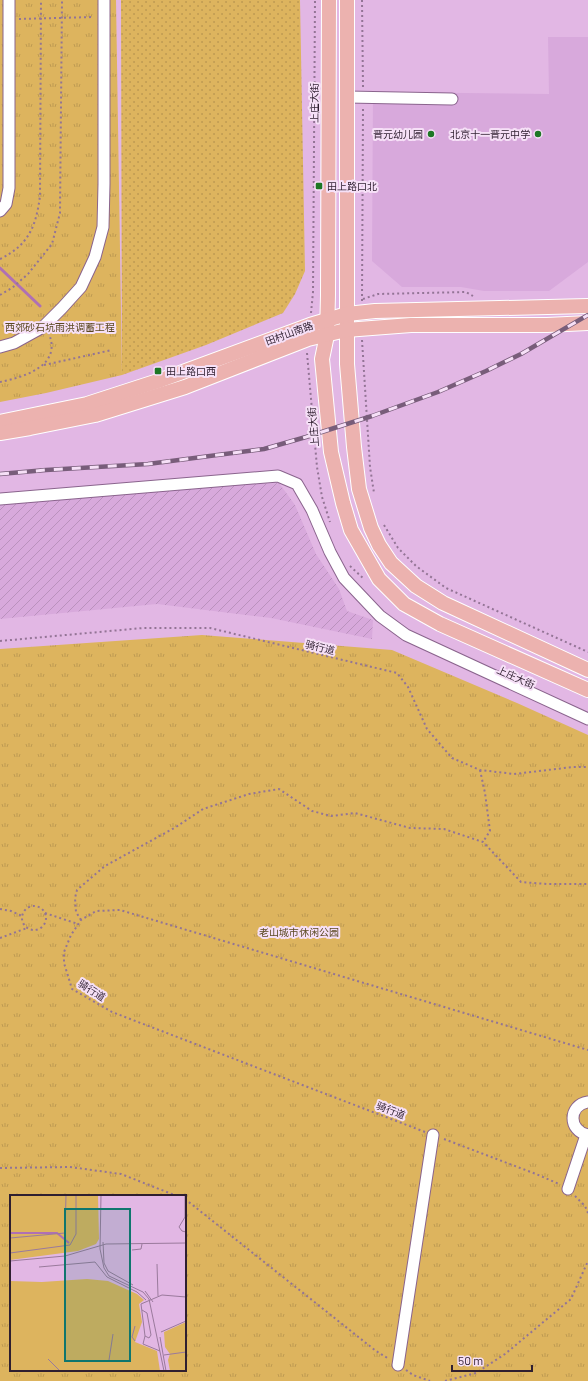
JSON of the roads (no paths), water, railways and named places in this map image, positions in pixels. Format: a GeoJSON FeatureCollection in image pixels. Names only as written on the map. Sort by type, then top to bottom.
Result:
{"type":"FeatureCollection","features":[{"type":"Feature","properties":{"kind":"main road","name":"上庄大街"},"geometry":{"type":"LineString","coordinates":[[329,0],[328,320],[322,359],[331,452],[351,530],[379,579],[404,604],[440,624],[588,690]]}},
{"type":"Feature","properties":{"kind":"main road"},"geometry":{"type":"LineString","coordinates":[[347,0],[347,371],[359,489],[371,528],[379,545],[391,563],[416,586],[443,603],[588,670]]}},
{"type":"Feature","properties":{"kind":"main road","name":"田村山南路"},"geometry":{"type":"LineString","coordinates":[[0,433],[95,415],[185,387],[309,332],[328,320],[347,314],[375,311],[588,306]]}},
{"type":"Feature","properties":{"kind":"main road","name":"田村山南路"},"geometry":{"type":"LineString","coordinates":[[0,422],[87,404],[309,332],[327,334],[346,330],[411,325],[547,325],[588,323]]}},
{"type":"Feature","properties":{"kind":"street"},"geometry":{"type":"LineString","coordinates":[[0,211],[6,204],[9,188],[9,0]]}},
{"type":"Feature","properties":{"kind":"street"},"geometry":{"type":"LineString","coordinates":[[0,347],[14,343],[43,327],[81,287],[95,257],[103,227],[104,0]]}},
{"type":"Feature","properties":{"kind":"street"},"geometry":{"type":"LineString","coordinates":[[347,96],[452,99]]}},
{"type":"Feature","properties":{"kind":"street"},"geometry":{"type":"LineString","coordinates":[[0,499],[278,476],[297,484],[312,510],[330,552],[344,578],[380,616],[406,634],[588,719]]}},
{"type":"Feature","properties":{"kind":"street"},"geometry":{"type":"LineString","coordinates":[[568,1189],[587,1135],[576,1129],[573,1124],[573,1112],[581,1104],[588,1102]]}},
{"type":"Feature","properties":{"kind":"street"},"geometry":{"type":"LineString","coordinates":[[398,1365],[433,1135]]}},
{"type":"Feature","properties":{"kind":"waterway"},"geometry":{"type":"LineString","coordinates":[[0,268],[40,306]]}},
{"type":"Feature","properties":{"kind":"railway"},"geometry":{"type":"LineString","coordinates":[[0,474],[148,464],[264,449],[372,416],[438,392],[521,354],[588,315]]}},
{"type":"Feature","properties":{"kind":"place","name":"晋元幼儿园"},"geometry":{"type":"Point","coordinates":[431,134]}},
{"type":"Feature","properties":{"kind":"place","name":"北京十一晋元中学"},"geometry":{"type":"Point","coordinates":[538,134]}},
{"type":"Feature","properties":{"kind":"place","name":"田上路口北"},"geometry":{"type":"Point","coordinates":[319,186]}},
{"type":"Feature","properties":{"kind":"place","name":"田上路口西"},"geometry":{"type":"Point","coordinates":[158,371]}},
{"type":"Feature","properties":{"kind":"park label","name":"西郊砂石坑雨洪调蓄工程"},"geometry":{"type":"Point","coordinates":[60,327]}},
{"type":"Feature","properties":{"kind":"park label","name":"老山城市休闲公园"},"geometry":{"type":"Point","coordinates":[299,932]}}]}
